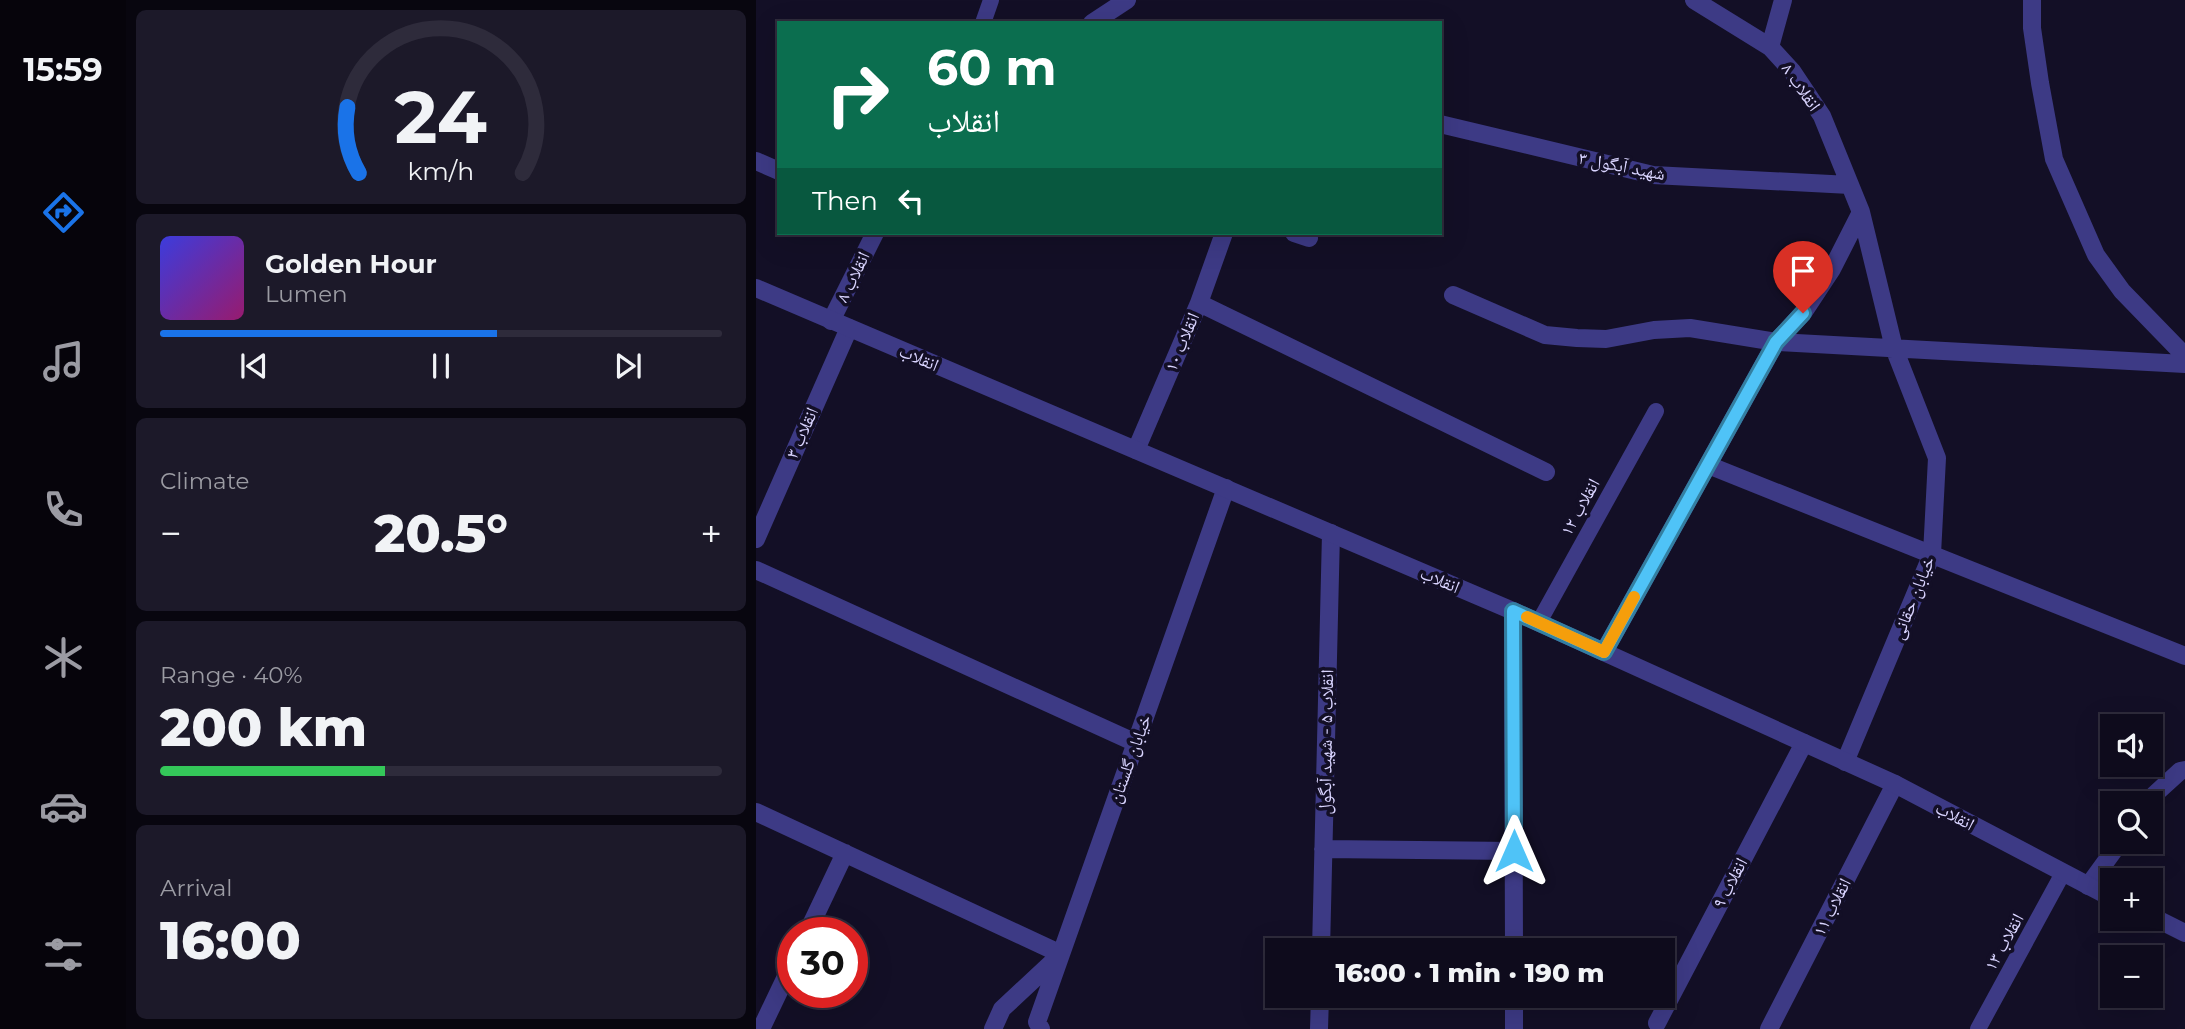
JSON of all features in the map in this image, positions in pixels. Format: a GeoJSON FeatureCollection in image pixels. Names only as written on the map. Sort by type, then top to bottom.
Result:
{"type":"FeatureCollection","features":[{"type":"Feature","properties":{"kind":"street"},"geometry":{"type":"LineString","coordinates":[[1095,21],[1127,0]]}},
{"type":"Feature","properties":{"kind":"street","name":"انقلاب ۸"},"geometry":{"type":"LineString","coordinates":[[1694,0],[1770,47],[1793,71],[1822,116],[1861,212]]}},
{"type":"Feature","properties":{"kind":"street"},"geometry":{"type":"LineString","coordinates":[[1770,47],[1783,0]]}},
{"type":"Feature","properties":{"kind":"street"},"geometry":{"type":"LineString","coordinates":[[2032,0],[2032,28],[2054,159],[2096,255],[2122,291],[2185,356]]}},
{"type":"Feature","properties":{"kind":"street","name":"شهید آبگول ۳"},"geometry":{"type":"LineString","coordinates":[[1442,124],[1653,175],[1850,185]]}},
{"type":"Feature","properties":{"kind":"street"},"geometry":{"type":"LineString","coordinates":[[756,161],[777,170]]}},
{"type":"Feature","properties":{"kind":"street"},"geometry":{"type":"LineString","coordinates":[[1604,652],[1776,342],[1803,313],[1818,291],[1861,212]]}},
{"type":"Feature","properties":{"kind":"street","name":"خیابان حقانی"},"geometry":{"type":"LineString","coordinates":[[1845,762],[1932,554],[1937,458],[1894,348],[1861,212]]}},
{"type":"Feature","properties":{"kind":"street","name":"انقلاب ۸"},"geometry":{"type":"LineString","coordinates":[[831,321],[874,235]]}},
{"type":"Feature","properties":{"kind":"street","name":"انقلاب ۱۰"},"geometry":{"type":"LineString","coordinates":[[1136,450],[1199,303],[1223,235]]}},
{"type":"Feature","properties":{"kind":"street","name":"انقلاب"},"geometry":{"type":"LineString","coordinates":[[756,288],[1539,622],[1895,784],[2100,892]]}},
{"type":"Feature","properties":{"kind":"street"},"geometry":{"type":"LineString","coordinates":[[1453,295],[1545,335],[1606,339],[1654,330],[1690,328],[1776,342],[2185,364]]}},
{"type":"Feature","properties":{"kind":"street"},"geometry":{"type":"LineString","coordinates":[[1199,303],[1546,472]]}},
{"type":"Feature","properties":{"kind":"street","name":"انقلاب ۳"},"geometry":{"type":"LineString","coordinates":[[756,539],[849,328]]}},
{"type":"Feature","properties":{"kind":"street"},"geometry":{"type":"LineString","coordinates":[[1708,465],[2185,656]]}},
{"type":"Feature","properties":{"kind":"street","name":"خیابان گلستان"},"geometry":{"type":"LineString","coordinates":[[1041,1029],[1037,1022],[1226,488]]}},
{"type":"Feature","properties":{"kind":"street","name":"انقلاب ۵ - شهید آبگول"},"geometry":{"type":"LineString","coordinates":[[1321,938],[1331,533]]}},
{"type":"Feature","properties":{"kind":"street"},"geometry":{"type":"LineString","coordinates":[[756,570],[1136,743]]}},
{"type":"Feature","properties":{"kind":"street"},"geometry":{"type":"LineString","coordinates":[[1513,611],[1514,938]]}},
{"type":"Feature","properties":{"kind":"street","name":"انقلاب ۹"},"geometry":{"type":"LineString","coordinates":[[1657,1023],[1804,743]]}},
{"type":"Feature","properties":{"kind":"street"},"geometry":{"type":"LineString","coordinates":[[2158,791],[2180,771],[2185,770]]}},
{"type":"Feature","properties":{"kind":"street","name":"انقلاب ۱۱"},"geometry":{"type":"LineString","coordinates":[[1769,1029],[1895,784]]}},
{"type":"Feature","properties":{"kind":"street"},"geometry":{"type":"LineString","coordinates":[[756,812],[1061,954],[1002,1009],[993,1029]]}},
{"type":"Feature","properties":{"kind":"street"},"geometry":{"type":"LineString","coordinates":[[1323,849],[1514,851]]}},
{"type":"Feature","properties":{"kind":"street"},"geometry":{"type":"LineString","coordinates":[[815,917],[845,853]]}},
{"type":"Feature","properties":{"kind":"street"},"geometry":{"type":"LineString","coordinates":[[2088,886],[2111,854]]}},
{"type":"Feature","properties":{"kind":"street"},"geometry":{"type":"LineString","coordinates":[[2163,922],[2185,933]]}},
{"type":"Feature","properties":{"kind":"street"},"geometry":{"type":"LineString","coordinates":[[761,1029],[777,996]]}},
{"type":"Feature","properties":{"kind":"street"},"geometry":{"type":"LineString","coordinates":[[1319,1029],[1320,1008]]}},
{"type":"Feature","properties":{"kind":"street"},"geometry":{"type":"LineString","coordinates":[[1514,1008],[1514,1029]]}},
{"type":"Feature","properties":{"kind":"lane"},"geometry":{"type":"LineString","coordinates":[[984,21],[991,0]]}},
{"type":"Feature","properties":{"kind":"lane","name":"انقلاب ۱۲"},"geometry":{"type":"LineString","coordinates":[[1539,622],[1656,411]]}},
{"type":"Feature","properties":{"kind":"lane","name":"انقلاب ۱۳"},"geometry":{"type":"LineString","coordinates":[[1978,1029],[2063,873]]}},
{"type":"Feature","properties":{"kind":"slow traffic"},"geometry":{"type":"LineString","coordinates":[[1527,617],[1604,652],[1634,597]]}},
{"type":"Feature","properties":{"kind":"route"},"geometry":{"type":"LineString","coordinates":[[1514,851],[1513,611],[1604,652],[1776,342],[1803,313]]}}]}
